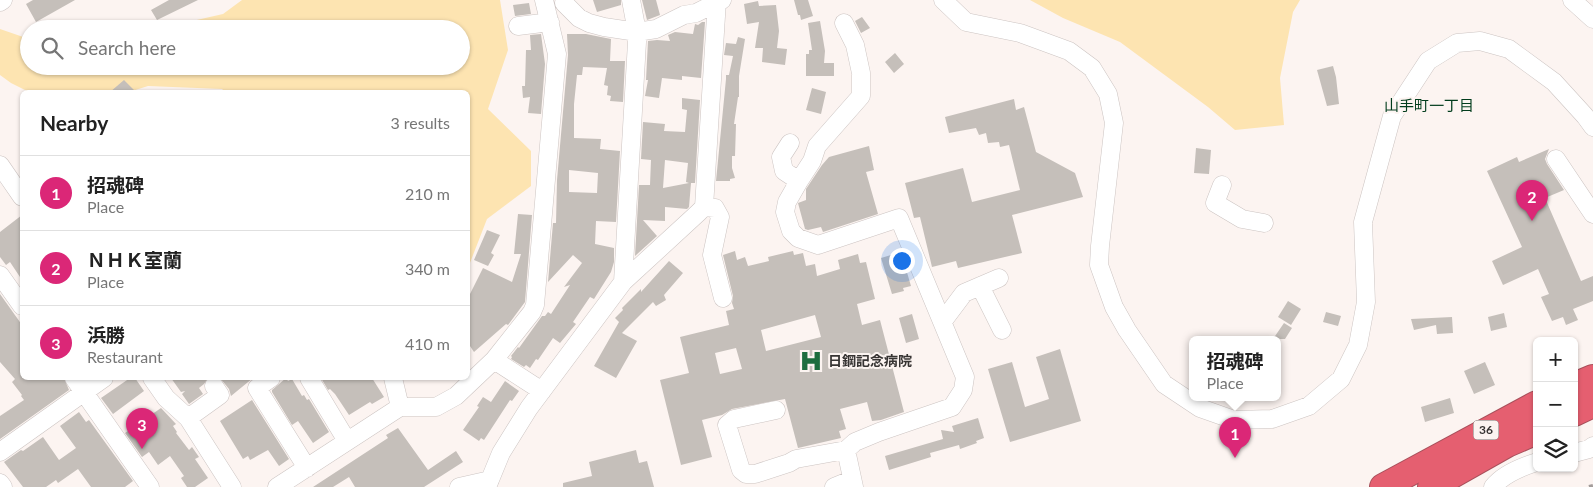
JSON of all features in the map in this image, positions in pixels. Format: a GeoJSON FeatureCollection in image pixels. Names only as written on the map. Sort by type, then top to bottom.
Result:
{"type":"FeatureCollection","features":[{"type":"Feature","properties":{"kind":"highway"},"geometry":{"type":"LineString","coordinates":[[1578,384],[1593,378]]}},
{"type":"Feature","properties":{"kind":"highway"},"geometry":{"type":"LineString","coordinates":[[1578,411],[1593,404]]}},
{"type":"Feature","properties":{"kind":"highway","name":"36"},"geometry":{"type":"LineString","coordinates":[[1383,487],[1533,406]]}},
{"type":"Feature","properties":{"kind":"highway","name":"36"},"geometry":{"type":"LineString","coordinates":[[1446,484],[1507,444],[1533,432]]}},
{"type":"Feature","properties":{"kind":"street"},"geometry":{"type":"LineString","coordinates":[[277,487],[400,407],[436,407],[456,396],[494,360],[532,312],[535,305],[557,54],[544,0]]}},
{"type":"Feature","properties":{"kind":"street"},"geometry":{"type":"LineString","coordinates":[[623,282],[637,32],[631,0]]}},
{"type":"Feature","properties":{"kind":"street"},"geometry":{"type":"LineString","coordinates":[[943,0],[966,22],[1020,33],[1069,51],[1092,68],[1108,94],[1114,123],[1099,265],[1114,307],[1127,330],[1164,384],[1189,401]]}},
{"type":"Feature","properties":{"kind":"street"},"geometry":{"type":"LineString","coordinates":[[1572,0],[1593,19]]}},
{"type":"Feature","properties":{"kind":"street"},"geometry":{"type":"LineString","coordinates":[[564,3],[579,18],[589,23],[637,32],[656,29],[684,15],[696,13],[719,1]]}},
{"type":"Feature","properties":{"kind":"street"},"geometry":{"type":"LineString","coordinates":[[704,208],[719,1]]}},
{"type":"Feature","properties":{"kind":"street"},"geometry":{"type":"LineString","coordinates":[[518,26],[550,22]]}},
{"type":"Feature","properties":{"kind":"street"},"geometry":{"type":"LineString","coordinates":[[776,410],[734,419],[727,426],[737,458],[742,470],[746,474],[755,474],[789,463],[796,458],[846,450],[855,442],[879,432],[952,407],[963,390],[965,377],[899,218],[818,245],[798,238],[790,231],[785,212],[787,202],[812,160],[817,146],[861,96],[861,73],[855,45],[844,24]]}},
{"type":"Feature","properties":{"kind":"street"},"geometry":{"type":"LineString","coordinates":[[1190,401],[1200,408],[1234,420],[1272,419],[1309,406],[1341,379],[1358,345],[1366,302],[1363,222],[1385,138],[1392,116],[1428,61],[1457,43],[1480,41],[1509,49],[1554,82],[1593,127]]}},
{"type":"Feature","properties":{"kind":"street"},"geometry":{"type":"LineString","coordinates":[[790,143],[781,157],[784,171],[799,181]]}},
{"type":"Feature","properties":{"kind":"street"},"geometry":{"type":"LineString","coordinates":[[1556,159],[1593,214]]}},
{"type":"Feature","properties":{"kind":"street"},"geometry":{"type":"LineString","coordinates":[[3,175],[20,195]]}},
{"type":"Feature","properties":{"kind":"street"},"geometry":{"type":"LineString","coordinates":[[1222,185],[1215,203],[1242,219],[1264,223]]}},
{"type":"Feature","properties":{"kind":"street"},"geometry":{"type":"LineString","coordinates":[[459,487],[489,483],[501,452],[529,408],[623,282],[704,208],[715,208],[720,217],[712,255],[723,298]]}},
{"type":"Feature","properties":{"kind":"street"},"geometry":{"type":"LineString","coordinates":[[0,275],[20,303]]}},
{"type":"Feature","properties":{"kind":"street"},"geometry":{"type":"LineString","coordinates":[[943,321],[964,293],[999,278]]}},
{"type":"Feature","properties":{"kind":"street"},"geometry":{"type":"LineString","coordinates":[[980,286],[1002,330]]}},
{"type":"Feature","properties":{"kind":"street"},"geometry":{"type":"LineString","coordinates":[[494,360],[542,391]]}},
{"type":"Feature","properties":{"kind":"street"},"geometry":{"type":"LineString","coordinates":[[0,452],[79,384],[96,380]]}},
{"type":"Feature","properties":{"kind":"street"},"geometry":{"type":"LineString","coordinates":[[153,380],[166,398],[188,418],[232,487]]}},
{"type":"Feature","properties":{"kind":"street"},"geometry":{"type":"LineString","coordinates":[[268,380],[257,388],[306,468]]}},
{"type":"Feature","properties":{"kind":"street"},"geometry":{"type":"LineString","coordinates":[[310,380],[347,441]]}},
{"type":"Feature","properties":{"kind":"street"},"geometry":{"type":"LineString","coordinates":[[393,380],[400,407]]}},
{"type":"Feature","properties":{"kind":"street"},"geometry":{"type":"LineString","coordinates":[[79,384],[150,487]]}},
{"type":"Feature","properties":{"kind":"street"},"geometry":{"type":"LineString","coordinates":[[188,418],[220,395],[214,386]]}},
{"type":"Feature","properties":{"kind":"street"},"geometry":{"type":"LineString","coordinates":[[1578,452],[1593,446]]}},
{"type":"Feature","properties":{"kind":"street"},"geometry":{"type":"LineString","coordinates":[[834,487],[852,484],[846,450]]}},
{"type":"Feature","properties":{"kind":"street"},"geometry":{"type":"LineString","coordinates":[[1493,487],[1498,480],[1533,463]]}},
{"type":"Feature","properties":{"kind":"street"},"geometry":{"type":"LineString","coordinates":[[0,483],[3,487]]}},
{"type":"Feature","properties":{"kind":"shaded area"},"geometry":{"type":"Polygon","coordinates":[[[242,0],[500,0],[508,50],[488,109],[531,151],[531,186],[487,219],[470,263],[470,90],[223,90],[148,86],[135,90],[25,90],[0,75],[0,29],[20,36],[20,75],[470,75],[470,20],[197,20],[223,14],[242,0]]]}},
{"type":"Feature","properties":{"kind":"shaded area"},"geometry":{"type":"Polygon","coordinates":[[[1030,0],[1300,0],[1293,12],[1280,78],[1284,125],[1235,130],[1208,107],[1120,42],[1063,18],[1030,0]]]}},
{"type":"Feature","properties":{"kind":"building"},"geometry":{"type":"Polygon","coordinates":[[[33,0],[75,0],[40,20],[35,20],[26,4],[33,0]]]}},
{"type":"Feature","properties":{"kind":"building"},"geometry":{"type":"Polygon","coordinates":[[[169,0],[198,0],[157,20],[151,10],[169,0]]]}},
{"type":"Feature","properties":{"kind":"building"},"geometry":{"type":"Polygon","coordinates":[[[593,0],[621,0],[621,5],[597,12],[593,0]]]}},
{"type":"Feature","properties":{"kind":"building"},"geometry":{"type":"Polygon","coordinates":[[[642,0],[656,0],[660,15],[647,20],[642,0]]]}},
{"type":"Feature","properties":{"kind":"building"},"geometry":{"type":"Polygon","coordinates":[[[794,0],[808,0],[813,16],[801,20],[794,0]]]}},
{"type":"Feature","properties":{"kind":"building"},"geometry":{"type":"Polygon","coordinates":[[[758,1],[759,6],[776,5],[779,31],[777,48],[787,49],[785,65],[762,62],[763,48],[755,48],[759,22],[747,24],[744,4],[758,1]]]}},
{"type":"Feature","properties":{"kind":"building"},"geometry":{"type":"Polygon","coordinates":[[[529,3],[531,14],[515,16],[513,5],[529,3]]]}},
{"type":"Feature","properties":{"kind":"building"},"geometry":{"type":"Polygon","coordinates":[[[862,17],[870,28],[861,33],[855,21],[862,17]]]}},
{"type":"Feature","properties":{"kind":"building"},"geometry":{"type":"Polygon","coordinates":[[[820,21],[825,51],[824,63],[834,63],[834,76],[806,76],[806,54],[809,54],[809,50],[812,50],[808,23],[820,21]]]}},
{"type":"Feature","properties":{"kind":"building"},"geometry":{"type":"Polygon","coordinates":[[[705,22],[701,78],[682,76],[682,80],[662,78],[659,98],[645,96],[648,80],[646,80],[648,41],[670,41],[668,35],[675,32],[693,34],[695,24],[698,25],[705,22]]]}},
{"type":"Feature","properties":{"kind":"building"},"geometry":{"type":"Polygon","coordinates":[[[541,34],[545,64],[541,114],[528,113],[530,97],[523,98],[522,86],[525,86],[526,50],[531,50],[530,35],[541,34]]]}},
{"type":"Feature","properties":{"kind":"building"},"geometry":{"type":"Polygon","coordinates":[[[567,34],[586,34],[611,39],[610,61],[625,61],[623,102],[610,101],[611,96],[607,95],[608,86],[604,85],[607,68],[583,67],[582,75],[577,75],[574,104],[574,138],[601,139],[600,149],[620,151],[616,222],[596,221],[595,244],[614,248],[614,262],[611,272],[594,299],[590,297],[573,322],[576,324],[560,343],[553,338],[530,368],[526,365],[524,367],[511,359],[511,356],[542,316],[545,316],[548,312],[551,314],[570,285],[564,287],[582,263],[573,255],[548,282],[553,223],[556,223],[557,180],[568,55],[567,34]],[[569,170],[569,192],[597,193],[598,173],[569,170]]]}},
{"type":"Feature","properties":{"kind":"building"},"geometry":{"type":"Polygon","coordinates":[[[738,37],[745,39],[734,124],[736,124],[735,156],[732,156],[732,168],[735,178],[730,179],[730,181],[716,181],[726,75],[729,75],[733,56],[724,55],[726,43],[736,44],[738,37]]]}},
{"type":"Feature","properties":{"kind":"building"},"geometry":{"type":"Polygon","coordinates":[[[895,53],[904,64],[894,73],[885,62],[895,53]]]}},
{"type":"Feature","properties":{"kind":"building"},"geometry":{"type":"Polygon","coordinates":[[[1333,66],[1339,104],[1327,106],[1317,70],[1333,66]]]}},
{"type":"Feature","properties":{"kind":"building"},"geometry":{"type":"Polygon","coordinates":[[[124,80],[134,90],[112,90],[124,80]]]}},
{"type":"Feature","properties":{"kind":"building"},"geometry":{"type":"Polygon","coordinates":[[[812,88],[826,92],[821,114],[806,110],[812,88]]]}},
{"type":"Feature","properties":{"kind":"building"},"geometry":{"type":"Polygon","coordinates":[[[682,98],[700,100],[695,183],[691,183],[689,207],[687,209],[665,207],[665,221],[643,220],[657,236],[635,256],[639,185],[650,185],[651,160],[641,159],[643,122],[665,124],[664,131],[685,132],[687,110],[682,109],[682,98]],[[665,160],[663,188],[689,183],[686,182],[688,163],[665,160]]]}},
{"type":"Feature","properties":{"kind":"building"},"geometry":{"type":"Polygon","coordinates":[[[1014,99],[1016,110],[1024,107],[1036,152],[1075,173],[1083,197],[1012,215],[1022,253],[958,268],[956,261],[932,267],[920,217],[914,218],[905,183],[963,168],[972,202],[1020,190],[1009,145],[1000,147],[999,142],[988,143],[986,133],[979,135],[976,128],[949,133],[945,117],[1014,99]]]}},
{"type":"Feature","properties":{"kind":"building"},"geometry":{"type":"Polygon","coordinates":[[[869,146],[874,170],[866,172],[878,214],[823,232],[821,227],[805,229],[798,203],[806,200],[806,189],[822,165],[829,157],[869,146]]]}},
{"type":"Feature","properties":{"kind":"building"},"geometry":{"type":"Polygon","coordinates":[[[1196,148],[1211,150],[1209,174],[1194,173],[1196,148]]]}},
{"type":"Feature","properties":{"kind":"building"},"geometry":{"type":"Polygon","coordinates":[[[1549,149],[1545,159],[1564,190],[1545,198],[1581,281],[1593,276],[1593,301],[1573,309],[1578,320],[1566,325],[1563,317],[1552,321],[1541,297],[1549,294],[1538,269],[1503,285],[1492,261],[1522,247],[1487,171],[1517,157],[1519,162],[1549,149]]]}},
{"type":"Feature","properties":{"kind":"building"},"geometry":{"type":"Polygon","coordinates":[[[518,214],[532,215],[525,302],[508,325],[506,324],[474,352],[470,346],[470,294],[483,268],[512,282],[521,254],[514,254],[518,214]]]}},
{"type":"Feature","properties":{"kind":"building"},"geometry":{"type":"Polygon","coordinates":[[[20,217],[20,277],[10,262],[6,265],[0,257],[0,232],[20,217]]]}},
{"type":"Feature","properties":{"kind":"building"},"geometry":{"type":"Polygon","coordinates":[[[487,230],[500,235],[491,253],[494,255],[488,266],[474,260],[487,230]]]}},
{"type":"Feature","properties":{"kind":"building"},"geometry":{"type":"Polygon","coordinates":[[[735,251],[737,260],[745,257],[748,266],[769,261],[768,257],[793,251],[794,255],[803,253],[806,266],[815,264],[817,276],[840,269],[838,260],[858,254],[860,263],[866,262],[875,299],[857,304],[862,325],[880,320],[904,412],[872,421],[867,402],[840,409],[846,429],[839,431],[841,438],[798,448],[785,399],[732,409],[722,415],[702,420],[712,457],[681,465],[660,380],[689,373],[680,337],[729,325],[726,311],[734,309],[732,303],[733,296],[723,255],[735,251]],[[815,315],[761,330],[766,351],[821,337],[815,315]],[[736,348],[715,353],[720,374],[742,369],[736,348]]]}},
{"type":"Feature","properties":{"kind":"building"},"geometry":{"type":"Polygon","coordinates":[[[901,252],[911,286],[903,288],[904,291],[892,294],[881,258],[901,252]]]}},
{"type":"Feature","properties":{"kind":"building"},"geometry":{"type":"Polygon","coordinates":[[[669,261],[683,273],[664,295],[666,300],[656,306],[653,302],[622,333],[637,341],[616,378],[594,366],[619,322],[615,318],[623,310],[622,308],[641,289],[641,292],[669,261]]]}},
{"type":"Feature","properties":{"kind":"building"},"geometry":{"type":"Polygon","coordinates":[[[0,294],[20,322],[20,380],[65,380],[69,390],[0,439],[0,416],[24,400],[12,382],[15,379],[0,362],[0,294]]]}},
{"type":"Feature","properties":{"kind":"building"},"geometry":{"type":"Polygon","coordinates":[[[1288,301],[1301,309],[1291,325],[1278,317],[1288,301]]]}},
{"type":"Feature","properties":{"kind":"building"},"geometry":{"type":"Polygon","coordinates":[[[1326,312],[1341,316],[1338,326],[1323,322],[1326,312]]]}},
{"type":"Feature","properties":{"kind":"building"},"geometry":{"type":"Polygon","coordinates":[[[1504,313],[1507,327],[1491,331],[1488,317],[1504,313]]]}},
{"type":"Feature","properties":{"kind":"building"},"geometry":{"type":"Polygon","coordinates":[[[912,314],[919,339],[906,343],[899,318],[912,314]]]}},
{"type":"Feature","properties":{"kind":"building"},"geometry":{"type":"Polygon","coordinates":[[[1452,317],[1453,333],[1437,334],[1436,325],[1414,330],[1411,319],[1452,317]]]}},
{"type":"Feature","properties":{"kind":"building"},"geometry":{"type":"Polygon","coordinates":[[[1284,323],[1292,328],[1285,339],[1281,339],[1281,336],[1275,336],[1284,323]]]}},
{"type":"Feature","properties":{"kind":"building"},"geometry":{"type":"Polygon","coordinates":[[[1060,349],[1081,421],[1010,442],[988,369],[1012,362],[1025,407],[1049,399],[1036,357],[1060,349]]]}},
{"type":"Feature","properties":{"kind":"building"},"geometry":{"type":"Polygon","coordinates":[[[1485,362],[1495,385],[1474,394],[1464,371],[1485,362]]]}},
{"type":"Feature","properties":{"kind":"building"},"geometry":{"type":"Polygon","coordinates":[[[127,380],[136,380],[144,391],[113,414],[101,398],[127,380]]]}},
{"type":"Feature","properties":{"kind":"building"},"geometry":{"type":"Polygon","coordinates":[[[172,380],[207,380],[199,388],[203,394],[189,404],[182,394],[185,391],[181,392],[172,380]]]}},
{"type":"Feature","properties":{"kind":"building"},"geometry":{"type":"Polygon","coordinates":[[[222,380],[251,380],[231,396],[229,389],[222,380]]]}},
{"type":"Feature","properties":{"kind":"building"},"geometry":{"type":"Polygon","coordinates":[[[284,380],[293,380],[302,396],[304,395],[307,400],[309,399],[329,432],[313,443],[298,421],[292,425],[272,390],[284,380]]]}},
{"type":"Feature","properties":{"kind":"building"},"geometry":{"type":"Polygon","coordinates":[[[322,380],[373,380],[384,397],[372,404],[370,402],[349,415],[335,394],[330,389],[328,390],[322,380]]]}},
{"type":"Feature","properties":{"kind":"building"},"geometry":{"type":"Polygon","coordinates":[[[505,381],[519,391],[512,401],[510,400],[484,440],[481,438],[479,441],[463,430],[479,407],[477,406],[483,397],[491,402],[505,381]]]}},
{"type":"Feature","properties":{"kind":"building"},"geometry":{"type":"Polygon","coordinates":[[[1450,398],[1454,413],[1425,422],[1421,407],[1450,398]]]}},
{"type":"Feature","properties":{"kind":"building"},"geometry":{"type":"Polygon","coordinates":[[[252,400],[289,459],[279,466],[268,450],[250,460],[248,456],[243,459],[220,421],[252,400]]]}},
{"type":"Feature","properties":{"kind":"building"},"geometry":{"type":"Polygon","coordinates":[[[161,408],[176,424],[173,426],[176,433],[189,450],[192,447],[199,457],[195,459],[208,478],[195,487],[187,487],[181,478],[184,476],[170,456],[158,465],[149,452],[142,457],[125,433],[161,408]]]}},
{"type":"Feature","properties":{"kind":"building"},"geometry":{"type":"Polygon","coordinates":[[[79,412],[86,422],[89,420],[133,481],[125,487],[91,487],[78,469],[58,483],[56,480],[46,487],[23,487],[4,462],[43,437],[59,460],[76,448],[60,426],[79,412]]]}},
{"type":"Feature","properties":{"kind":"building"},"geometry":{"type":"Polygon","coordinates":[[[978,418],[984,438],[976,441],[977,443],[960,449],[959,445],[930,453],[931,457],[889,470],[885,456],[943,439],[941,430],[954,432],[952,426],[978,418]]]}},
{"type":"Feature","properties":{"kind":"building"},"geometry":{"type":"Polygon","coordinates":[[[398,428],[428,470],[456,451],[463,462],[424,487],[355,487],[349,477],[333,487],[313,487],[388,438],[386,435],[398,428]]]}},
{"type":"Feature","properties":{"kind":"building"},"geometry":{"type":"Polygon","coordinates":[[[636,450],[639,463],[647,461],[654,487],[563,487],[563,483],[592,476],[589,462],[636,450]]]}},
{"type":"Feature","properties":{"kind":"railway"},"geometry":{"type":"LineString","coordinates":[[1589,487],[1593,486]]}},
{"type":"Feature","properties":{"kind":"place","name":"ＮＨＫ室蘭"},"geometry":{"type":"Point","coordinates":[1532,221]}},
{"type":"Feature","properties":{"kind":"place","name":"日鋼記念病院"},"geometry":{"type":"Point","coordinates":[811,361]}},
{"type":"Feature","properties":{"kind":"place","name":"浜勝"},"geometry":{"type":"Point","coordinates":[142,449]}},
{"type":"Feature","properties":{"kind":"place","name":"招魂碑"},"geometry":{"type":"Point","coordinates":[1235,458]}},
{"type":"Feature","properties":{"kind":"district","name":"山手町一丁目"},"geometry":{"type":"Point","coordinates":[1429,106]}}]}
